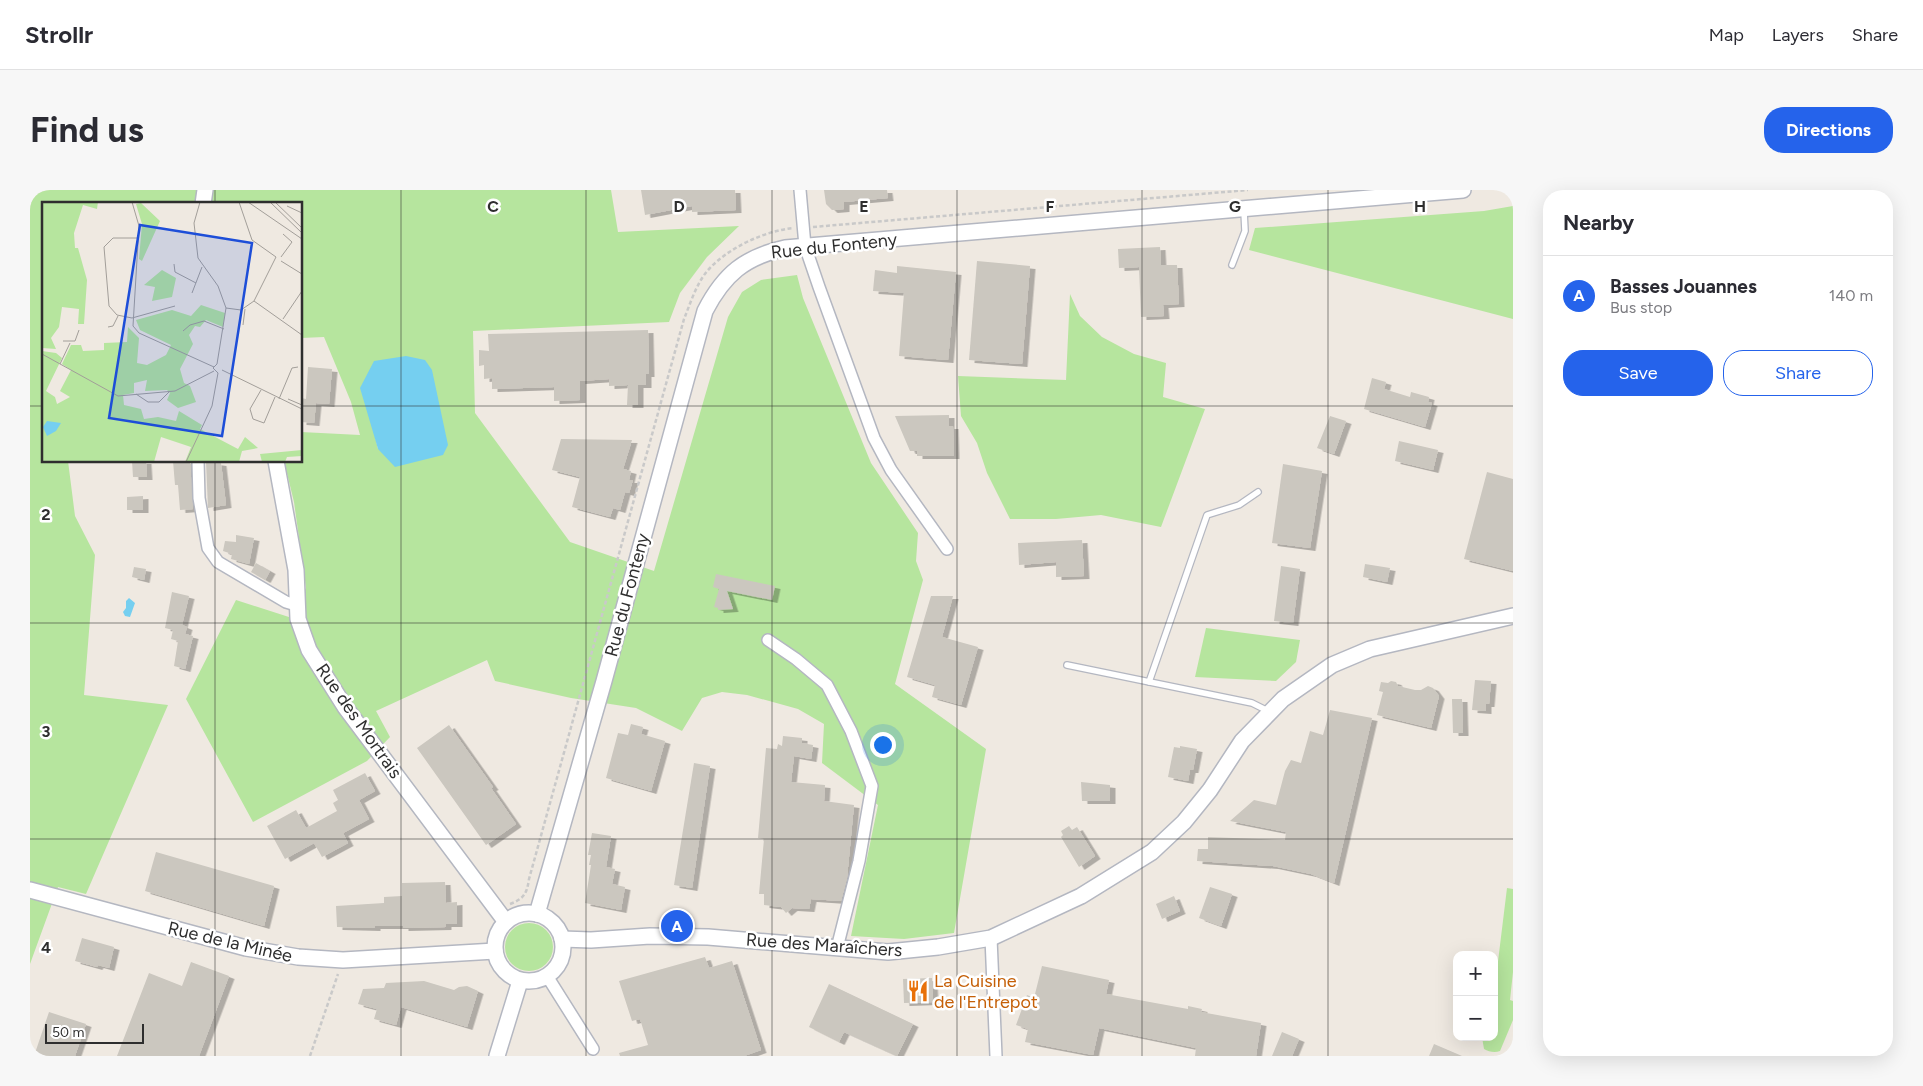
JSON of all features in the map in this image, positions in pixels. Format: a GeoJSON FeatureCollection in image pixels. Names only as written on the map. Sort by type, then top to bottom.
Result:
{"type":"FeatureCollection","features":[{"type":"Feature","properties":{"kind":"street"},"geometry":{"type":"LineString","coordinates":[[800,190],[805,246],[818,287],[874,438],[891,470],[947,549]]}},
{"type":"Feature","properties":{"kind":"street","name":"Rue du Fonteny"},"geometry":{"type":"LineString","coordinates":[[537,914],[606,672],[705,311],[714,293],[730,274],[751,259],[777,250],[805,246],[1244,209],[1411,192],[1463,190]]}},
{"type":"Feature","properties":{"kind":"street"},"geometry":{"type":"LineString","coordinates":[[198,462],[199,498],[208,548],[218,562],[286,602],[296,605]]}},
{"type":"Feature","properties":{"kind":"street","name":"Rue des Mortrais"},"geometry":{"type":"LineString","coordinates":[[276,462],[296,570],[296,605],[302,633],[309,650],[345,707],[506,922]]}},
{"type":"Feature","properties":{"kind":"street","name":"Rue des Maraîchers"},"geometry":{"type":"LineString","coordinates":[[562,939],[592,940],[650,936],[708,937],[888,952],[938,947],[991,938],[1081,896],[1152,852],[1184,822],[1210,790],[1242,742],[1283,698],[1332,665],[1370,649],[1513,616]]}},
{"type":"Feature","properties":{"kind":"street"},"geometry":{"type":"LineString","coordinates":[[768,640],[796,659],[827,685],[851,730],[872,786],[859,861],[837,948]]}},
{"type":"Feature","properties":{"kind":"street","name":"Rue de la Minée"},"geometry":{"type":"LineString","coordinates":[[30,890],[246,948],[298,957],[343,960],[495,951]]}},
{"type":"Feature","properties":{"kind":"street"},"geometry":{"type":"LineString","coordinates":[[520,914],[537,914],[546,917],[553,923],[562,939],[562,956],[554,971],[547,976],[538,980],[520,981],[502,969],[495,951],[496,940],[499,930],[506,922],[520,914]]}},
{"type":"Feature","properties":{"kind":"street"},"geometry":{"type":"LineString","coordinates":[[991,938],[996,1056]]}},
{"type":"Feature","properties":{"kind":"street"},"geometry":{"type":"LineString","coordinates":[[547,976],[593,1049]]}},
{"type":"Feature","properties":{"kind":"street"},"geometry":{"type":"LineString","coordinates":[[497,1056],[520,981]]}},
{"type":"Feature","properties":{"kind":"lane"},"geometry":{"type":"LineString","coordinates":[[1232,265],[1245,231],[1244,209]]}},
{"type":"Feature","properties":{"kind":"lane"},"geometry":{"type":"LineString","coordinates":[[1148,682],[1207,515],[1239,506],[1258,492]]}},
{"type":"Feature","properties":{"kind":"lane"},"geometry":{"type":"LineString","coordinates":[[1067,666],[1252,703],[1270,712]]}},
{"type":"Feature","properties":{"kind":"path"},"geometry":{"type":"LineString","coordinates":[[506,906],[520,900],[527,894],[529,879],[684,319],[695,292],[710,268],[752,239],[782,229],[1248,190]]}},
{"type":"Feature","properties":{"kind":"path"},"geometry":{"type":"LineString","coordinates":[[310,1056],[343,960]]}},
{"type":"Feature","properties":{"kind":"green space"},"geometry":{"type":"Polygon","coordinates":[[[30,190],[611,190],[618,232],[739,226],[707,257],[680,293],[669,322],[473,331],[475,413],[570,542],[654,571],[728,317],[742,292],[761,280],[797,275],[803,298],[871,463],[918,533],[916,561],[923,580],[895,684],[986,749],[954,933],[904,939],[851,936],[878,805],[822,763],[824,724],[798,709],[747,695],[722,692],[702,698],[682,731],[636,708],[571,698],[495,681],[487,660],[376,711],[390,737],[367,761],[253,822],[186,699],[236,600],[292,618],[306,588],[294,502],[284,462],[302,462],[302,432],[360,435],[351,402],[324,337],[302,338],[302,202],[42,202],[42,462],[68,462],[75,516],[95,555],[84,695],[168,705],[86,894],[58,887],[30,964],[30,190]],[[371,420],[378,449],[443,455],[371,420]]]}},
{"type":"Feature","properties":{"kind":"green space"},"geometry":{"type":"Polygon","coordinates":[[[1513,206],[1513,319],[1249,250],[1255,228],[1484,211],[1513,206]]]}},
{"type":"Feature","properties":{"kind":"green space"},"geometry":{"type":"Polygon","coordinates":[[[1070,294],[1080,316],[1102,337],[1134,354],[1166,363],[1163,397],[1205,409],[1161,527],[1101,515],[1056,519],[1010,519],[987,473],[977,443],[961,416],[958,376],[1066,380],[1070,294]]]}},
{"type":"Feature","properties":{"kind":"green space"},"geometry":{"type":"Polygon","coordinates":[[[1206,628],[1300,640],[1296,662],[1276,681],[1195,677],[1206,628]]]}},
{"type":"Feature","properties":{"kind":"green space"},"geometry":{"type":"Polygon","coordinates":[[[1507,888],[1513,889],[1513,972],[1510,1000],[1513,1001],[1513,1020],[1500,1051],[1492,1052],[1484,1049],[1483,1041],[1498,1041],[1498,961],[1507,888]]]}},
{"type":"Feature","properties":{"kind":"green space"},"geometry":{"type":"Polygon","coordinates":[[[524,923],[534,923],[546,930],[553,942],[553,952],[546,964],[534,971],[524,971],[516,967],[509,960],[505,952],[505,942],[509,934],[516,927],[524,923]]]}},
{"type":"Feature","properties":{"kind":"water"},"geometry":{"type":"Polygon","coordinates":[[[406,356],[425,360],[432,370],[448,445],[443,455],[395,467],[378,449],[360,388],[374,361],[406,356]]]}},
{"type":"Feature","properties":{"kind":"water"},"geometry":{"type":"Polygon","coordinates":[[[129,598],[135,603],[130,617],[125,616],[123,612],[126,608],[126,601],[129,598]]]}},
{"type":"Feature","properties":{"kind":"building"},"geometry":{"type":"Polygon","coordinates":[[[641,190],[735,190],[736,210],[692,212],[692,206],[645,215],[641,190]]]}},
{"type":"Feature","properties":{"kind":"building"},"geometry":{"type":"Polygon","coordinates":[[[824,190],[887,190],[888,198],[844,202],[844,209],[832,210],[826,204],[824,190]]]}},
{"type":"Feature","properties":{"kind":"building"},"geometry":{"type":"Polygon","coordinates":[[[1160,247],[1161,265],[1177,265],[1179,304],[1163,305],[1164,316],[1141,317],[1139,267],[1119,268],[1118,249],[1160,247]]]}},
{"type":"Feature","properties":{"kind":"building"},"geometry":{"type":"Polygon","coordinates":[[[977,261],[1030,266],[1022,364],[969,360],[977,261]]]}},
{"type":"Feature","properties":{"kind":"building"},"geometry":{"type":"Polygon","coordinates":[[[897,266],[956,272],[948,360],[899,356],[904,293],[873,291],[875,270],[897,273],[897,266]]]}},
{"type":"Feature","properties":{"kind":"building"},"geometry":{"type":"Polygon","coordinates":[[[648,330],[649,374],[646,374],[646,385],[638,385],[638,405],[627,405],[628,385],[609,386],[609,379],[580,381],[580,400],[554,401],[554,387],[492,389],[492,378],[484,379],[484,365],[479,366],[479,350],[489,351],[488,334],[648,330]]]}},
{"type":"Feature","properties":{"kind":"building"},"geometry":{"type":"Polygon","coordinates":[[[308,367],[332,369],[329,404],[316,403],[314,423],[302,422],[302,398],[306,399],[308,367]]]}},
{"type":"Feature","properties":{"kind":"building"},"geometry":{"type":"Polygon","coordinates":[[[1372,378],[1386,382],[1384,389],[1410,397],[1411,392],[1429,397],[1428,402],[1432,403],[1425,427],[1364,409],[1372,378]]]}},
{"type":"Feature","properties":{"kind":"building"},"geometry":{"type":"Polygon","coordinates":[[[949,415],[949,426],[953,426],[954,456],[917,456],[917,451],[910,451],[895,416],[949,415]]]}},
{"type":"Feature","properties":{"kind":"building"},"geometry":{"type":"Polygon","coordinates":[[[1330,416],[1346,421],[1334,454],[1317,448],[1330,416]]]}},
{"type":"Feature","properties":{"kind":"building"},"geometry":{"type":"Polygon","coordinates":[[[561,439],[632,440],[623,469],[631,471],[629,480],[633,480],[629,493],[625,492],[620,510],[613,508],[610,517],[572,507],[580,477],[552,470],[561,439]]]}},
{"type":"Feature","properties":{"kind":"building"},"geometry":{"type":"Polygon","coordinates":[[[1399,441],[1438,450],[1433,470],[1395,461],[1399,441]]]}},
{"type":"Feature","properties":{"kind":"building"},"geometry":{"type":"Polygon","coordinates":[[[132,462],[146,462],[147,477],[133,477],[132,462]]]}},
{"type":"Feature","properties":{"kind":"building"},"geometry":{"type":"Polygon","coordinates":[[[173,462],[190,462],[193,509],[180,510],[178,485],[175,485],[173,462]]]}},
{"type":"Feature","properties":{"kind":"building"},"geometry":{"type":"Polygon","coordinates":[[[206,462],[221,463],[226,505],[208,508],[206,462]]]}},
{"type":"Feature","properties":{"kind":"building"},"geometry":{"type":"Polygon","coordinates":[[[1283,464],[1322,471],[1310,548],[1272,543],[1283,464]]]}},
{"type":"Feature","properties":{"kind":"building"},"geometry":{"type":"Polygon","coordinates":[[[1487,472],[1513,479],[1513,571],[1464,559],[1487,472]]]}},
{"type":"Feature","properties":{"kind":"building"},"geometry":{"type":"Polygon","coordinates":[[[143,496],[143,510],[127,510],[127,497],[143,496]]]}},
{"type":"Feature","properties":{"kind":"building"},"geometry":{"type":"Polygon","coordinates":[[[236,535],[254,538],[249,564],[231,559],[232,554],[223,551],[225,541],[236,542],[236,535]]]}},
{"type":"Feature","properties":{"kind":"building"},"geometry":{"type":"Polygon","coordinates":[[[1082,540],[1084,576],[1056,577],[1056,562],[1019,565],[1018,543],[1082,540]]]}},
{"type":"Feature","properties":{"kind":"building"},"geometry":{"type":"Polygon","coordinates":[[[256,563],[270,571],[265,580],[251,572],[256,563]]]}},
{"type":"Feature","properties":{"kind":"building"},"geometry":{"type":"Polygon","coordinates":[[[1365,564],[1390,568],[1387,582],[1363,577],[1365,564]]]}},
{"type":"Feature","properties":{"kind":"building"},"geometry":{"type":"Polygon","coordinates":[[[1281,566],[1300,569],[1293,623],[1274,621],[1281,566]]]}},
{"type":"Feature","properties":{"kind":"building"},"geometry":{"type":"Polygon","coordinates":[[[134,567],[146,569],[144,580],[132,577],[134,567]]]}},
{"type":"Feature","properties":{"kind":"building"},"geometry":{"type":"Polygon","coordinates":[[[716,574],[775,586],[772,600],[727,591],[733,609],[718,610],[718,608],[714,607],[719,589],[713,587],[716,574]]]}},
{"type":"Feature","properties":{"kind":"building"},"geometry":{"type":"Polygon","coordinates":[[[172,592],[189,596],[182,625],[187,627],[185,634],[193,636],[185,669],[174,666],[178,641],[171,639],[173,630],[165,628],[172,592]]]}},
{"type":"Feature","properties":{"kind":"building"},"geometry":{"type":"Polygon","coordinates":[[[931,596],[953,596],[942,637],[978,647],[961,705],[932,697],[935,685],[907,677],[931,596]]]}},
{"type":"Feature","properties":{"kind":"building"},"geometry":{"type":"Polygon","coordinates":[[[1475,680],[1491,681],[1489,704],[1486,704],[1486,711],[1472,710],[1475,680]]]}},
{"type":"Feature","properties":{"kind":"building"},"geometry":{"type":"Polygon","coordinates":[[[1391,681],[1396,682],[1398,686],[1415,690],[1421,690],[1428,686],[1433,688],[1439,696],[1431,728],[1377,715],[1383,692],[1379,691],[1381,682],[1388,683],[1391,681]]]}},
{"type":"Feature","properties":{"kind":"building"},"geometry":{"type":"Polygon","coordinates":[[[1452,699],[1462,699],[1463,733],[1453,733],[1452,699]]]}},
{"type":"Feature","properties":{"kind":"building"},"geometry":{"type":"Polygon","coordinates":[[[1330,710],[1372,718],[1334,883],[1311,874],[1273,866],[1197,861],[1198,849],[1208,849],[1208,837],[1285,840],[1286,832],[1230,821],[1254,800],[1276,805],[1285,771],[1291,760],[1301,763],[1310,731],[1323,735],[1330,710]]]}},
{"type":"Feature","properties":{"kind":"building"},"geometry":{"type":"Polygon","coordinates":[[[631,724],[643,727],[641,734],[665,741],[651,791],[606,778],[618,733],[628,735],[631,724]]]}},
{"type":"Feature","properties":{"kind":"building"},"geometry":{"type":"Polygon","coordinates":[[[449,725],[493,787],[491,788],[516,824],[486,845],[417,748],[449,725]]]}},
{"type":"Feature","properties":{"kind":"building"},"geometry":{"type":"Polygon","coordinates":[[[783,736],[802,738],[802,743],[813,745],[811,759],[794,756],[791,782],[825,785],[824,801],[854,805],[847,878],[841,901],[811,899],[809,909],[792,908],[786,913],[781,907],[764,905],[764,894],[759,894],[764,839],[758,838],[766,748],[777,749],[778,744],[782,746],[783,736]]]}},
{"type":"Feature","properties":{"kind":"building"},"geometry":{"type":"Polygon","coordinates":[[[1180,746],[1197,749],[1193,770],[1190,770],[1188,781],[1168,777],[1174,747],[1180,748],[1180,746]]]}},
{"type":"Feature","properties":{"kind":"building"},"geometry":{"type":"Polygon","coordinates":[[[694,763],[710,766],[692,888],[674,885],[694,763]]]}},
{"type":"Feature","properties":{"kind":"building"},"geometry":{"type":"Polygon","coordinates":[[[365,773],[375,791],[359,800],[369,819],[343,833],[348,843],[322,857],[314,843],[285,859],[267,826],[296,810],[306,828],[337,811],[333,803],[338,800],[333,790],[365,773]]]}},
{"type":"Feature","properties":{"kind":"building"},"geometry":{"type":"Polygon","coordinates":[[[1081,782],[1110,785],[1110,801],[1082,801],[1081,782]]]}},
{"type":"Feature","properties":{"kind":"building"},"geometry":{"type":"Polygon","coordinates":[[[1069,826],[1072,830],[1077,827],[1095,856],[1079,867],[1061,837],[1063,835],[1061,831],[1069,826]]]}},
{"type":"Feature","properties":{"kind":"building"},"geometry":{"type":"Polygon","coordinates":[[[592,833],[611,836],[606,867],[615,869],[612,884],[625,887],[621,910],[585,903],[591,865],[589,865],[591,855],[588,855],[592,833]]]}},
{"type":"Feature","properties":{"kind":"building"},"geometry":{"type":"Polygon","coordinates":[[[156,852],[274,886],[264,926],[145,891],[156,852]]]}},
{"type":"Feature","properties":{"kind":"building"},"geometry":{"type":"Polygon","coordinates":[[[445,882],[446,903],[457,902],[457,924],[446,924],[446,927],[337,927],[336,906],[384,903],[384,897],[402,896],[402,883],[445,882]]]}},
{"type":"Feature","properties":{"kind":"building"},"geometry":{"type":"Polygon","coordinates":[[[1210,887],[1232,894],[1221,926],[1199,918],[1210,887]]]}},
{"type":"Feature","properties":{"kind":"building"},"geometry":{"type":"Polygon","coordinates":[[[1174,896],[1180,911],[1162,919],[1156,904],[1174,896]]]}},
{"type":"Feature","properties":{"kind":"building"},"geometry":{"type":"Polygon","coordinates":[[[82,938],[114,947],[109,968],[75,961],[82,938]]]}},
{"type":"Feature","properties":{"kind":"building"},"geometry":{"type":"Polygon","coordinates":[[[705,957],[709,968],[732,961],[761,1050],[744,1056],[620,1056],[619,1053],[648,1045],[640,1019],[632,1021],[619,981],[705,957]]]}},
{"type":"Feature","properties":{"kind":"building"},"geometry":{"type":"Polygon","coordinates":[[[191,962],[229,976],[199,1056],[117,1056],[149,973],[182,986],[191,962]]]}},
{"type":"Feature","properties":{"kind":"building"},"geometry":{"type":"Polygon","coordinates":[[[1042,966],[1109,980],[1106,994],[1188,1009],[1188,1006],[1202,1009],[1201,1012],[1261,1023],[1256,1056],[1195,1056],[1196,1048],[1099,1028],[1093,1055],[1025,1042],[1028,1029],[1016,1025],[1027,995],[1034,998],[1042,966]]]}},
{"type":"Feature","properties":{"kind":"building","name":"La Cuisine de l'Entrepot"},"geometry":{"type":"Polygon","coordinates":[[[932,978],[933,1002],[904,1003],[903,979],[932,978]]]}},
{"type":"Feature","properties":{"kind":"building"},"geometry":{"type":"Polygon","coordinates":[[[424,981],[454,990],[467,986],[478,991],[467,1027],[401,1007],[396,1025],[374,1019],[377,1009],[358,1004],[363,989],[384,988],[386,983],[424,981]]]}},
{"type":"Feature","properties":{"kind":"building"},"geometry":{"type":"Polygon","coordinates":[[[829,984],[913,1024],[897,1056],[844,1032],[839,1042],[809,1027],[829,984]]]}},
{"type":"Feature","properties":{"kind":"building"},"geometry":{"type":"Polygon","coordinates":[[[49,1012],[86,1024],[75,1056],[34,1056],[49,1012]]]}},
{"type":"Feature","properties":{"kind":"building"},"geometry":{"type":"Polygon","coordinates":[[[1282,1032],[1299,1039],[1292,1056],[1272,1056],[1282,1032]]]}},
{"type":"Feature","properties":{"kind":"building"},"geometry":{"type":"Polygon","coordinates":[[[1434,1044],[1462,1056],[1429,1056],[1434,1044]]]}},
{"type":"Feature","properties":{"kind":"place","name":"Basses Jouannes"},"geometry":{"type":"Point","coordinates":[677,926]}},
{"type":"Feature","properties":{"kind":"place","name":"La Cuisine de l'Entrepot"},"geometry":{"type":"Point","coordinates":[918,991]}}]}
